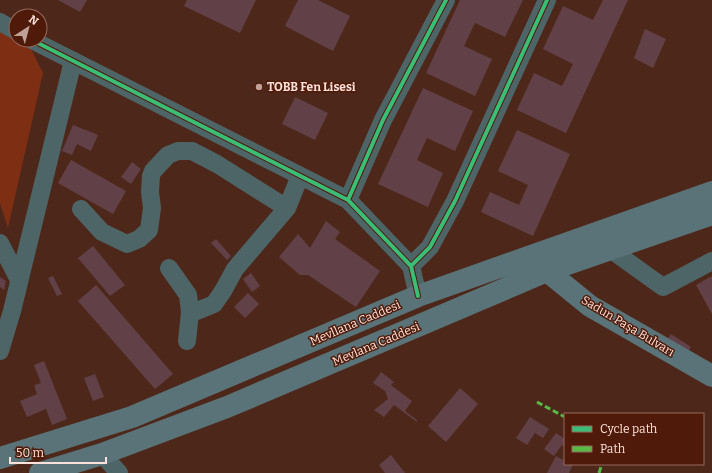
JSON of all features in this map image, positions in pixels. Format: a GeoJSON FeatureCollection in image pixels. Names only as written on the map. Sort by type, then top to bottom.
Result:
{"type":"FeatureCollection","features":[{"type":"Feature","properties":{"kind":"main road","name":"Mevllana Caddesi"},"geometry":{"type":"LineString","coordinates":[[0,458],[132,417],[418,296],[712,192]]}},
{"type":"Feature","properties":{"kind":"main road","name":"Mevlana Caddesi"},"geometry":{"type":"LineString","coordinates":[[40,473],[102,454],[227,407],[547,271],[712,214]]}},
{"type":"Feature","properties":{"kind":"main road","name":"Sadun Paşa Bulvarı"},"geometry":{"type":"LineString","coordinates":[[547,271],[590,306],[712,376]]}},
{"type":"Feature","properties":{"kind":"street"},"geometry":{"type":"LineString","coordinates":[[348,200],[383,120],[446,0]]}},
{"type":"Feature","properties":{"kind":"street"},"geometry":{"type":"LineString","coordinates":[[411,266],[430,246],[455,201],[547,0]]}},
{"type":"Feature","properties":{"kind":"street"},"geometry":{"type":"LineString","coordinates":[[48,48],[348,200],[411,266],[418,296]]}},
{"type":"Feature","properties":{"kind":"street"},"geometry":{"type":"LineString","coordinates":[[0,352],[12,311],[18,280],[73,61]]}},
{"type":"Feature","properties":{"kind":"street"},"geometry":{"type":"LineString","coordinates":[[81,209],[102,232],[127,244],[139,239],[149,230],[152,208],[150,184],[153,171],[168,155],[178,151],[192,151],[218,164],[287,208]]}},
{"type":"Feature","properties":{"kind":"street"},"geometry":{"type":"LineString","coordinates":[[190,312],[214,304],[235,270],[287,208],[300,176]]}},
{"type":"Feature","properties":{"kind":"street"},"geometry":{"type":"LineString","coordinates":[[0,243],[18,280]]}},
{"type":"Feature","properties":{"kind":"street"},"geometry":{"type":"LineString","coordinates":[[610,249],[663,287],[712,261]]}},
{"type":"Feature","properties":{"kind":"street"},"geometry":{"type":"LineString","coordinates":[[168,268],[188,295],[190,312],[187,341]]}},
{"type":"Feature","properties":{"kind":"street"},"geometry":{"type":"LineString","coordinates":[[102,454],[119,473]]}},
{"type":"Feature","properties":{"kind":"shaded area"},"geometry":{"type":"Polygon","coordinates":[[[0,30],[8,35],[8,48],[31,49],[43,73],[8,228],[0,203],[0,30]]]}},
{"type":"Feature","properties":{"kind":"building"},"geometry":{"type":"Polygon","coordinates":[[[58,0],[87,0],[80,12],[58,0]]]}},
{"type":"Feature","properties":{"kind":"building"},"geometry":{"type":"Polygon","coordinates":[[[187,0],[256,0],[240,33],[184,6],[187,0]]]}},
{"type":"Feature","properties":{"kind":"building"},"geometry":{"type":"Polygon","coordinates":[[[298,0],[318,0],[350,16],[333,51],[285,26],[298,0]]]}},
{"type":"Feature","properties":{"kind":"building"},"geometry":{"type":"Polygon","coordinates":[[[460,0],[523,0],[505,37],[475,23],[464,46],[492,59],[475,96],[426,73],[460,0]]]}},
{"type":"Feature","properties":{"kind":"building"},"geometry":{"type":"Polygon","coordinates":[[[603,0],[628,0],[566,133],[517,110],[534,73],[562,86],[573,64],[543,49],[563,6],[593,20],[603,0]]]}},
{"type":"Feature","properties":{"kind":"building"},"geometry":{"type":"Polygon","coordinates":[[[645,29],[666,39],[653,68],[634,58],[645,29]]]}},
{"type":"Feature","properties":{"kind":"building"},"geometry":{"type":"Polygon","coordinates":[[[423,88],[473,111],[455,151],[427,138],[417,160],[443,173],[428,207],[378,184],[423,88]]]}},
{"type":"Feature","properties":{"kind":"building"},"geometry":{"type":"Polygon","coordinates":[[[295,97],[328,113],[315,140],[282,124],[295,97]]]}},
{"type":"Feature","properties":{"kind":"building"},"geometry":{"type":"Polygon","coordinates":[[[73,125],[98,135],[91,151],[77,144],[72,155],[62,151],[73,125]]]}},
{"type":"Feature","properties":{"kind":"building"},"geometry":{"type":"Polygon","coordinates":[[[517,130],[570,154],[533,236],[481,212],[490,192],[519,205],[528,185],[498,171],[517,130]]]}},
{"type":"Feature","properties":{"kind":"building"},"geometry":{"type":"Polygon","coordinates":[[[71,160],[126,191],[113,214],[58,183],[71,160]]]}},
{"type":"Feature","properties":{"kind":"building"},"geometry":{"type":"Polygon","coordinates":[[[132,162],[141,169],[131,184],[121,177],[132,162]]]}},
{"type":"Feature","properties":{"kind":"building"},"geometry":{"type":"Polygon","coordinates":[[[326,221],[340,232],[335,239],[380,271],[356,307],[308,275],[300,275],[279,257],[298,234],[310,248],[326,221]]]}},
{"type":"Feature","properties":{"kind":"building"},"geometry":{"type":"Polygon","coordinates":[[[216,239],[231,256],[227,260],[211,243],[216,239]]]}},
{"type":"Feature","properties":{"kind":"building"},"geometry":{"type":"Polygon","coordinates":[[[93,246],[125,285],[110,296],[78,258],[93,246]]]}},
{"type":"Feature","properties":{"kind":"building"},"geometry":{"type":"Polygon","coordinates":[[[251,273],[260,286],[252,292],[243,279],[251,273]]]}},
{"type":"Feature","properties":{"kind":"building"},"geometry":{"type":"Polygon","coordinates":[[[53,276],[62,294],[57,296],[48,278],[53,276]]]}},
{"type":"Feature","properties":{"kind":"building"},"geometry":{"type":"Polygon","coordinates":[[[712,276],[712,314],[696,285],[712,276]]]}},
{"type":"Feature","properties":{"kind":"building"},"geometry":{"type":"Polygon","coordinates":[[[0,277],[6,281],[4,290],[0,287],[0,277]]]}},
{"type":"Feature","properties":{"kind":"building"},"geometry":{"type":"Polygon","coordinates":[[[96,285],[173,374],[155,389],[78,301],[96,285]]]}},
{"type":"Feature","properties":{"kind":"building"},"geometry":{"type":"Polygon","coordinates":[[[248,293],[259,304],[245,318],[234,307],[248,293]]]}},
{"type":"Feature","properties":{"kind":"building"},"geometry":{"type":"Polygon","coordinates":[[[671,334],[691,347],[685,357],[664,344],[671,334]]]}},
{"type":"Feature","properties":{"kind":"building"},"geometry":{"type":"Polygon","coordinates":[[[44,361],[67,419],[52,425],[46,409],[27,417],[20,401],[37,394],[34,385],[41,383],[34,365],[44,361]]]}},
{"type":"Feature","properties":{"kind":"building"},"geometry":{"type":"Polygon","coordinates":[[[381,372],[394,382],[391,385],[412,401],[405,411],[417,420],[417,422],[394,405],[384,417],[374,410],[388,399],[385,391],[373,383],[381,372]]]}},
{"type":"Feature","properties":{"kind":"building"},"geometry":{"type":"Polygon","coordinates":[[[95,374],[104,397],[93,401],[84,378],[95,374]]]}},
{"type":"Feature","properties":{"kind":"building"},"geometry":{"type":"Polygon","coordinates":[[[460,388],[478,404],[446,442],[428,426],[460,388]]]}},
{"type":"Feature","properties":{"kind":"building"},"geometry":{"type":"Polygon","coordinates":[[[530,417],[549,429],[543,438],[535,433],[527,445],[516,438],[530,417]]]}},
{"type":"Feature","properties":{"kind":"building"},"geometry":{"type":"Polygon","coordinates":[[[556,433],[564,438],[564,446],[562,445],[554,456],[544,449],[556,433]]]}},
{"type":"Feature","properties":{"kind":"building"},"geometry":{"type":"Polygon","coordinates":[[[391,455],[405,473],[385,473],[379,465],[391,455]]]}},
{"type":"Feature","properties":{"kind":"building"},"geometry":{"type":"Polygon","coordinates":[[[556,456],[564,460],[564,465],[573,465],[569,473],[547,473],[556,456]]]}},
{"type":"Feature","properties":{"kind":"marked path"},"geometry":{"type":"LineString","coordinates":[[537,402],[564,416]]}},
{"type":"Feature","properties":{"kind":"marked path"},"geometry":{"type":"LineString","coordinates":[[599,473],[602,465]]}},
{"type":"Feature","properties":{"kind":"cycle path"},"geometry":{"type":"LineString","coordinates":[[418,296],[411,266],[348,200],[383,120],[446,0]]}},
{"type":"Feature","properties":{"kind":"cycle path"},"geometry":{"type":"LineString","coordinates":[[411,266],[430,247],[455,201],[547,0]]}},
{"type":"Feature","properties":{"kind":"cycle path"},"geometry":{"type":"LineString","coordinates":[[48,48],[348,200]]}},
{"type":"Feature","properties":{"kind":"place","name":"TOBB Fen Lisesi"},"geometry":{"type":"Point","coordinates":[259,87]}}]}
